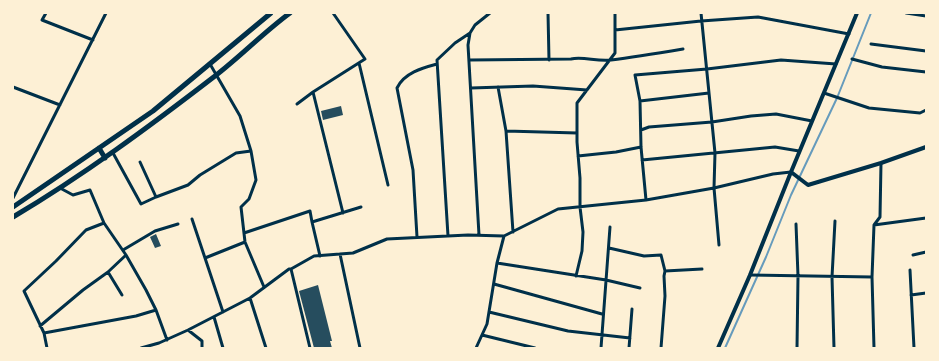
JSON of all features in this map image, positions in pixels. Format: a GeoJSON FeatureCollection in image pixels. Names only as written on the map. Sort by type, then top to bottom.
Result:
{"type":"FeatureCollection","features":[{"type":"Feature","properties":{"kind":"main road"},"geometry":{"type":"LineString","coordinates":[[13,207],[153,111],[272,13]]}},
{"type":"Feature","properties":{"kind":"main road"},"geometry":{"type":"LineString","coordinates":[[13,217],[60,188],[137,136],[217,74],[290,13]]}},
{"type":"Feature","properties":{"kind":"main road"},"geometry":{"type":"LineString","coordinates":[[98,148],[105,158]]}},
{"type":"Feature","properties":{"kind":"street"},"geometry":{"type":"LineString","coordinates":[[46,13],[42,20],[93,40]]}},
{"type":"Feature","properties":{"kind":"street"},"geometry":{"type":"LineString","coordinates":[[13,198],[106,13]]}},
{"type":"Feature","properties":{"kind":"street"},"geometry":{"type":"LineString","coordinates":[[297,104],[365,59],[333,13]]}},
{"type":"Feature","properties":{"kind":"street"},"geometry":{"type":"LineString","coordinates":[[479,235],[468,45],[470,33],[475,25],[490,13]]}},
{"type":"Feature","properties":{"kind":"street"},"geometry":{"type":"LineString","coordinates":[[548,13],[549,60]]}},
{"type":"Feature","properties":{"kind":"street"},"geometry":{"type":"LineString","coordinates":[[576,276],[582,251],[583,232],[580,207],[576,103],[615,53],[615,13]]}},
{"type":"Feature","properties":{"kind":"street"},"geometry":{"type":"LineString","coordinates":[[701,13],[715,153],[714,188],[719,245]]}},
{"type":"Feature","properties":{"kind":"street"},"geometry":{"type":"LineString","coordinates":[[718,348],[750,275],[790,172],[857,13]]}},
{"type":"Feature","properties":{"kind":"street"},"geometry":{"type":"LineString","coordinates":[[906,13],[926,16]]}},
{"type":"Feature","properties":{"kind":"street"},"geometry":{"type":"LineString","coordinates":[[615,30],[758,17],[849,34]]}},
{"type":"Feature","properties":{"kind":"street"},"geometry":{"type":"LineString","coordinates":[[448,236],[437,60],[455,43],[470,33]]}},
{"type":"Feature","properties":{"kind":"street"},"geometry":{"type":"LineString","coordinates":[[871,44],[926,51]]}},
{"type":"Feature","properties":{"kind":"street"},"geometry":{"type":"LineString","coordinates":[[470,60],[549,60],[571,59],[578,57],[583,59],[609,60],[683,49]]}},
{"type":"Feature","properties":{"kind":"street"},"geometry":{"type":"LineString","coordinates":[[852,59],[882,67],[926,72]]}},
{"type":"Feature","properties":{"kind":"street"},"geometry":{"type":"LineString","coordinates":[[646,200],[641,147],[640,101],[635,74],[707,69],[781,60],[836,64]]}},
{"type":"Feature","properties":{"kind":"street"},"geometry":{"type":"LineString","coordinates":[[359,63],[388,185]]}},
{"type":"Feature","properties":{"kind":"street"},"geometry":{"type":"LineString","coordinates":[[210,64],[240,116],[251,151],[256,180],[249,199],[242,207],[244,233],[245,242],[264,287]]}},
{"type":"Feature","properties":{"kind":"street"},"geometry":{"type":"LineString","coordinates":[[418,237],[413,170],[397,88],[400,81],[413,73],[420,69],[437,64]]}},
{"type":"Feature","properties":{"kind":"street"},"geometry":{"type":"LineString","coordinates":[[471,88],[533,86],[586,90]]}},
{"type":"Feature","properties":{"kind":"street"},"geometry":{"type":"LineString","coordinates":[[13,87],[60,105]]}},
{"type":"Feature","properties":{"kind":"street"},"geometry":{"type":"LineString","coordinates":[[498,87],[506,131],[513,232]]}},
{"type":"Feature","properties":{"kind":"street"},"geometry":{"type":"LineString","coordinates":[[313,92],[343,213]]}},
{"type":"Feature","properties":{"kind":"street"},"geometry":{"type":"LineString","coordinates":[[640,101],[709,93]]}},
{"type":"Feature","properties":{"kind":"street"},"geometry":{"type":"LineString","coordinates":[[824,93],[869,108],[920,113],[926,110]]}},
{"type":"Feature","properties":{"kind":"street"},"geometry":{"type":"LineString","coordinates":[[641,130],[649,127],[712,122],[776,114],[812,121]]}},
{"type":"Feature","properties":{"kind":"street"},"geometry":{"type":"LineString","coordinates":[[506,131],[577,133]]}},
{"type":"Feature","properties":{"kind":"street"},"geometry":{"type":"LineString","coordinates":[[578,156],[616,152],[641,147]]}},
{"type":"Feature","properties":{"kind":"street"},"geometry":{"type":"LineString","coordinates":[[642,160],[775,147],[799,151]]}},
{"type":"Feature","properties":{"kind":"street"},"geometry":{"type":"LineString","coordinates":[[141,348],[166,340],[188,330],[250,298],[289,269],[314,256],[353,253],[387,239],[479,235],[504,236],[558,209],[646,200],[714,188],[773,174],[790,172],[808,185],[882,163],[926,147]]}},
{"type":"Feature","properties":{"kind":"street"},"geometry":{"type":"LineString","coordinates":[[113,153],[141,204],[188,185],[200,175],[236,153],[251,151]]}},
{"type":"Feature","properties":{"kind":"street"},"geometry":{"type":"LineString","coordinates":[[140,162],[156,197]]}},
{"type":"Feature","properties":{"kind":"street"},"geometry":{"type":"LineString","coordinates":[[874,348],[872,277],[874,225],[880,217],[882,163]]}},
{"type":"Feature","properties":{"kind":"street"},"geometry":{"type":"LineString","coordinates":[[60,188],[73,195],[90,190],[104,223],[123,250],[146,290],[156,310],[166,340]]}},
{"type":"Feature","properties":{"kind":"street"},"geometry":{"type":"LineString","coordinates":[[312,222],[361,207]]}},
{"type":"Feature","properties":{"kind":"street"},"geometry":{"type":"LineString","coordinates":[[244,233],[310,211],[320,256]]}},
{"type":"Feature","properties":{"kind":"street"},"geometry":{"type":"LineString","coordinates":[[874,225],[926,218]]}},
{"type":"Feature","properties":{"kind":"street"},"geometry":{"type":"LineString","coordinates":[[192,219],[223,312]]}},
{"type":"Feature","properties":{"kind":"street"},"geometry":{"type":"LineString","coordinates":[[834,348],[832,276],[835,221]]}},
{"type":"Feature","properties":{"kind":"street"},"geometry":{"type":"LineString","coordinates":[[47,348],[44,333],[24,291],[56,262],[86,230],[104,223]]}},
{"type":"Feature","properties":{"kind":"street"},"geometry":{"type":"LineString","coordinates":[[123,250],[155,231],[178,224]]}},
{"type":"Feature","properties":{"kind":"street"},"geometry":{"type":"LineString","coordinates":[[796,224],[798,276],[797,348]]}},
{"type":"Feature","properties":{"kind":"street"},"geometry":{"type":"LineString","coordinates":[[601,348],[602,314],[610,227]]}},
{"type":"Feature","properties":{"kind":"street"},"geometry":{"type":"LineString","coordinates":[[476,348],[487,324],[504,236]]}},
{"type":"Feature","properties":{"kind":"street"},"geometry":{"type":"LineString","coordinates":[[205,258],[245,242]]}},
{"type":"Feature","properties":{"kind":"street"},"geometry":{"type":"LineString","coordinates":[[609,248],[644,256],[661,255],[666,271],[664,276],[661,348]]}},
{"type":"Feature","properties":{"kind":"street"},"geometry":{"type":"LineString","coordinates":[[913,255],[926,252]]}},
{"type":"Feature","properties":{"kind":"street"},"geometry":{"type":"LineString","coordinates":[[340,254],[360,348]]}},
{"type":"Feature","properties":{"kind":"street"},"geometry":{"type":"LineString","coordinates":[[40,326],[83,290],[108,272],[126,255]]}},
{"type":"Feature","properties":{"kind":"street"},"geometry":{"type":"LineString","coordinates":[[498,263],[606,280],[640,288]]}},
{"type":"Feature","properties":{"kind":"street"},"geometry":{"type":"LineString","coordinates":[[291,269],[310,348]]}},
{"type":"Feature","properties":{"kind":"street"},"geometry":{"type":"LineString","coordinates":[[666,271],[702,270]]}},
{"type":"Feature","properties":{"kind":"street"},"geometry":{"type":"LineString","coordinates":[[910,270],[914,348]]}},
{"type":"Feature","properties":{"kind":"street"},"geometry":{"type":"LineString","coordinates":[[108,272],[122,295]]}},
{"type":"Feature","properties":{"kind":"street"},"geometry":{"type":"LineString","coordinates":[[750,275],[872,277]]}},
{"type":"Feature","properties":{"kind":"street"},"geometry":{"type":"LineString","coordinates":[[494,284],[602,314]]}},
{"type":"Feature","properties":{"kind":"street"},"geometry":{"type":"LineString","coordinates":[[911,295],[926,293]]}},
{"type":"Feature","properties":{"kind":"street"},"geometry":{"type":"LineString","coordinates":[[250,298],[266,348]]}},
{"type":"Feature","properties":{"kind":"street"},"geometry":{"type":"LineString","coordinates":[[629,348],[632,309]]}},
{"type":"Feature","properties":{"kind":"street"},"geometry":{"type":"LineString","coordinates":[[44,333],[136,316],[156,310]]}},
{"type":"Feature","properties":{"kind":"street"},"geometry":{"type":"LineString","coordinates":[[489,312],[568,331],[630,338]]}},
{"type":"Feature","properties":{"kind":"street"},"geometry":{"type":"LineString","coordinates":[[214,317],[223,348]]}},
{"type":"Feature","properties":{"kind":"street"},"geometry":{"type":"LineString","coordinates":[[188,330],[202,341],[202,348]]}},
{"type":"Feature","properties":{"kind":"street"},"geometry":{"type":"LineString","coordinates":[[482,334],[535,348]]}},
{"type":"Feature","properties":{"kind":"building"},"geometry":{"type":"Polygon","coordinates":[[[341,106],[343,115],[323,120],[321,111],[341,106]]]}},
{"type":"Feature","properties":{"kind":"building"},"geometry":{"type":"Polygon","coordinates":[[[156,234],[161,246],[155,248],[150,237],[156,234]]]}},
{"type":"Feature","properties":{"kind":"building"},"geometry":{"type":"Polygon","coordinates":[[[318,285],[332,341],[330,341],[332,348],[314,348],[299,291],[318,285]]]}},
{"type":"Feature","properties":{"kind":"waterway"},"geometry":{"type":"LineString","coordinates":[[725,348],[766,257],[791,195],[837,98],[871,13]]}}]}
